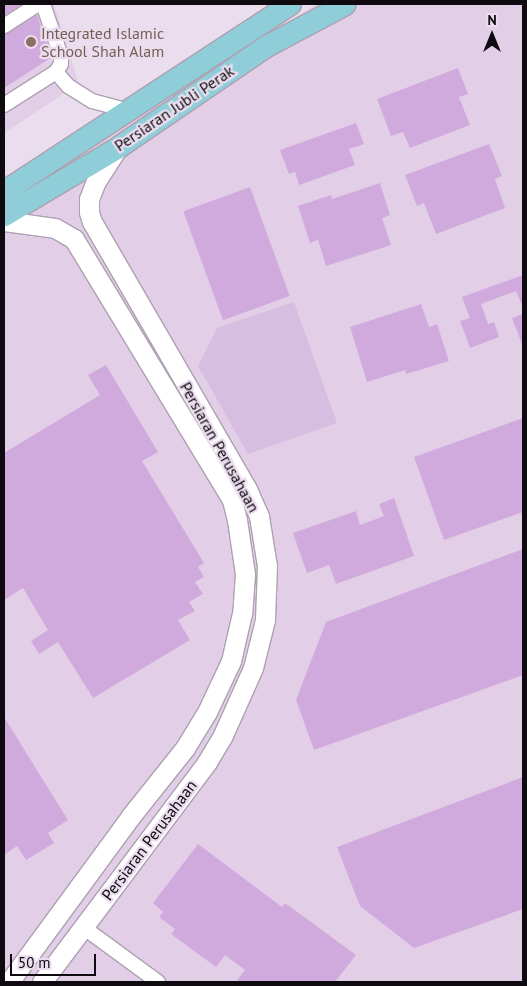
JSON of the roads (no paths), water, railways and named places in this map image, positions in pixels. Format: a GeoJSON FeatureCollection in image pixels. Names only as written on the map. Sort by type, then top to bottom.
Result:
{"type":"FeatureCollection","features":[{"type":"Feature","properties":{"kind":"main road","name":"Persiaran Jubli Perak"},"geometry":{"type":"LineString","coordinates":[[4,191],[290,4]]}},
{"type":"Feature","properties":{"kind":"main road","name":"Persiaran Jubli Perak"},"geometry":{"type":"LineString","coordinates":[[4,214],[118,147],[266,46],[345,4]]}},
{"type":"Feature","properties":{"kind":"main road","name":"Persiaran Perusahaan"},"geometry":{"type":"LineString","coordinates":[[42,982],[207,762],[223,736],[253,668],[265,620],[267,566],[259,516],[242,481],[92,222],[89,212],[89,199],[95,183],[118,147]]}},
{"type":"Feature","properties":{"kind":"main road","name":"Persiaran Perusahaan"},"geometry":{"type":"LineString","coordinates":[[4,221],[55,228],[74,239],[232,500],[245,574],[242,613],[231,661],[207,712],[185,748],[131,816],[9,982]]}},
{"type":"Feature","properties":{"kind":"street"},"geometry":{"type":"LineString","coordinates":[[4,26],[38,4]]}},
{"type":"Feature","properties":{"kind":"street"},"geometry":{"type":"LineString","coordinates":[[4,105],[56,72],[61,64],[61,56],[43,4]]}},
{"type":"Feature","properties":{"kind":"street"},"geometry":{"type":"LineString","coordinates":[[56,72],[68,86],[92,101],[126,110]]}},
{"type":"Feature","properties":{"kind":"street"},"geometry":{"type":"LineString","coordinates":[[83,927],[158,982]]}},
{"type":"Feature","properties":{"kind":"place","name":"Integrated Islamic School Shah Alam"},"geometry":{"type":"Point","coordinates":[31,42]}}]}
